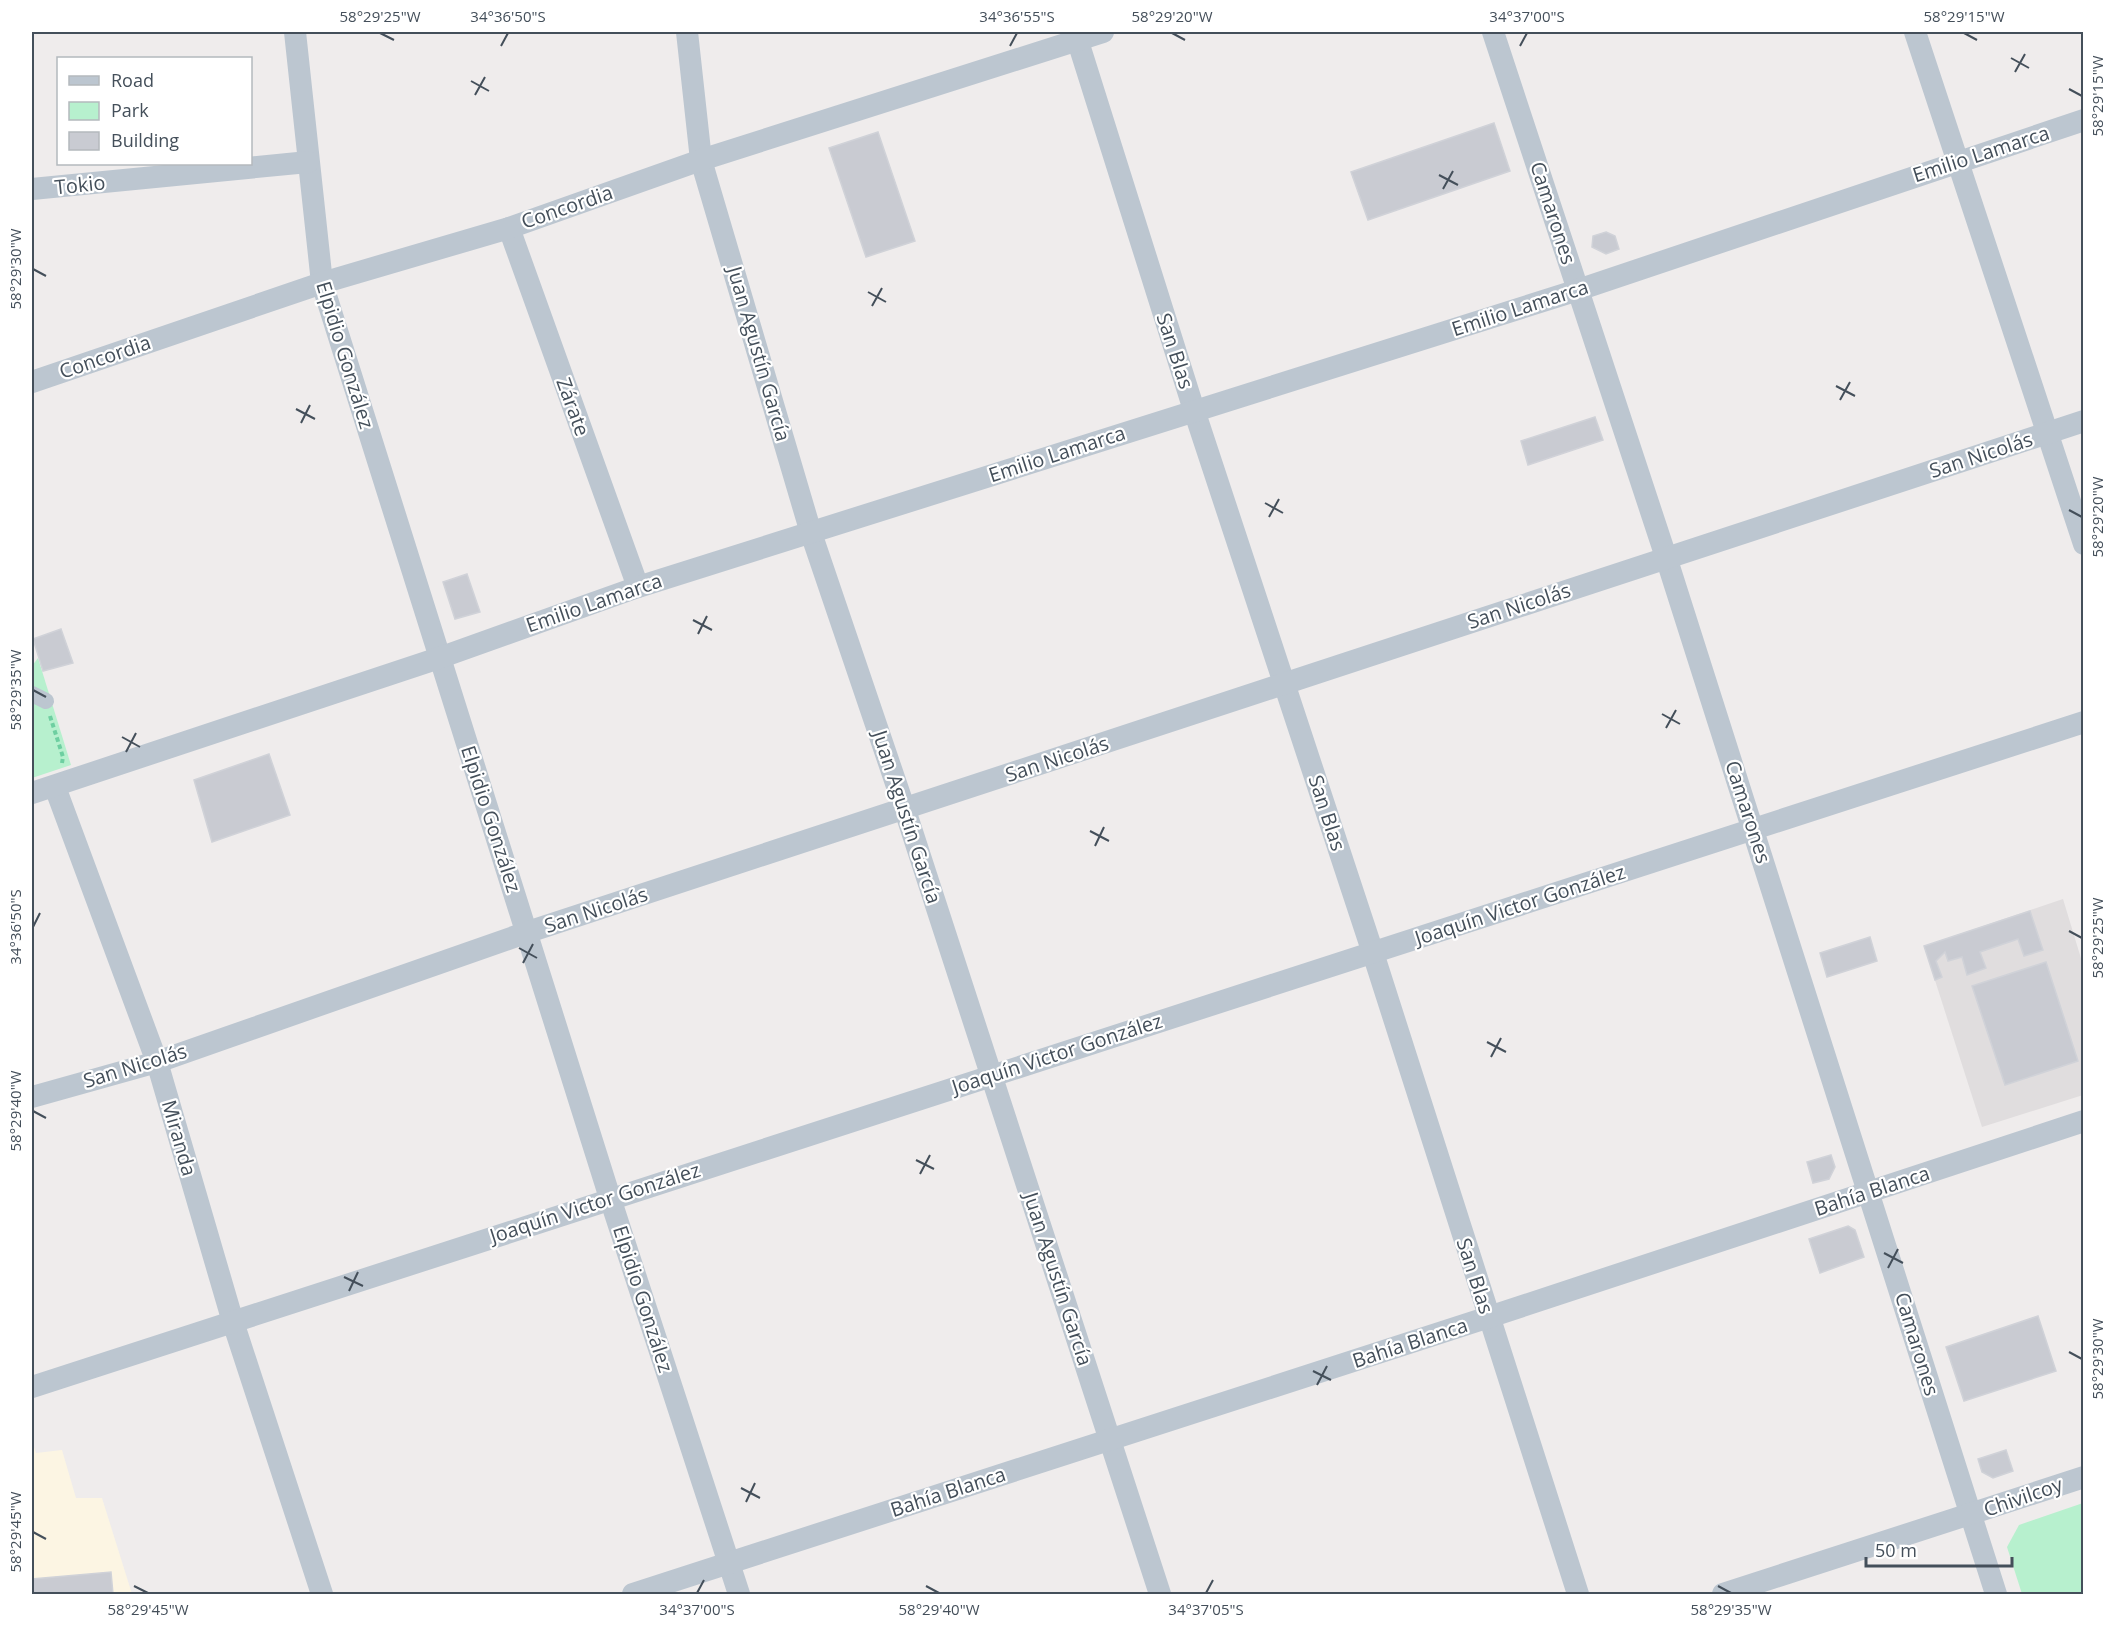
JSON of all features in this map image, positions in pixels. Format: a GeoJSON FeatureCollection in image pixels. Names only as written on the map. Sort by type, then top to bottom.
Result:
{"type":"FeatureCollection","features":[{"type":"Feature","properties":{"kind":"street","name":"Elpidio González"},"geometry":{"type":"LineString","coordinates":[[295,32],[322,283],[610,1198],[739,1594]]}},
{"type":"Feature","properties":{"kind":"street","name":"Juan Agustín García"},"geometry":{"type":"LineString","coordinates":[[687,32],[701,160],[811,533],[905,810],[1160,1594]]}},
{"type":"Feature","properties":{"kind":"street","name":"Concordia"},"geometry":{"type":"LineString","coordinates":[[32,382],[322,283],[508,228],[701,160],[1076,36],[1103,32]]}},
{"type":"Feature","properties":{"kind":"street","name":"Camarones"},"geometry":{"type":"LineString","coordinates":[[1493,32],[1666,557],[1870,1191],[1996,1594]]}},
{"type":"Feature","properties":{"kind":"street"},"geometry":{"type":"LineString","coordinates":[[1915,32],[2084,544]]}},
{"type":"Feature","properties":{"kind":"street","name":"San Blas"},"geometry":{"type":"LineString","coordinates":[[1076,36],[1194,410],[1373,953],[1578,1594]]}},
{"type":"Feature","properties":{"kind":"street","name":"Emilio Lamarca"},"geometry":{"type":"LineString","coordinates":[[32,794],[439,658],[638,587],[1578,290],[1957,160],[2084,120]]}},
{"type":"Feature","properties":{"kind":"street","name":"Tokio"},"geometry":{"type":"LineString","coordinates":[[32,189],[308,162]]}},
{"type":"Feature","properties":{"kind":"street","name":"Zárate"},"geometry":{"type":"LineString","coordinates":[[508,228],[638,587]]}},
{"type":"Feature","properties":{"kind":"street","name":"San Nicolás"},"geometry":{"type":"LineString","coordinates":[[32,1097],[157,1062],[528,932],[2084,421]]}},
{"type":"Feature","properties":{"kind":"street","name":"Joaquín Victor González"},"geometry":{"type":"LineString","coordinates":[[32,1387],[2084,722]]}},
{"type":"Feature","properties":{"kind":"street","name":"Miranda"},"geometry":{"type":"LineString","coordinates":[[55,787],[157,1062],[233,1322],[322,1594]]}},
{"type":"Feature","properties":{"kind":"street","name":"Bahía Blanca"},"geometry":{"type":"LineString","coordinates":[[633,1594],[1489,1317],[2084,1121]]}},
{"type":"Feature","properties":{"kind":"street","name":"Chivilcoy"},"geometry":{"type":"LineString","coordinates":[[1724,1594],[2084,1477]]}},
{"type":"Feature","properties":{"kind":"path"},"geometry":{"type":"LineString","coordinates":[[39,698],[63,757],[55,787]]}},
{"type":"Feature","properties":{"kind":"shaded area"},"geometry":{"type":"Polygon","coordinates":[[[2063,899],[2083,965],[2083,1095],[1982,1127],[1924,946],[2063,899]]]}},
{"type":"Feature","properties":{"kind":"shaded area"},"geometry":{"type":"Polygon","coordinates":[[[32,1441],[36,1453],[62,1450],[76,1498],[102,1498],[132,1594],[32,1594],[32,1441]]]}},
{"type":"Feature","properties":{"kind":"green space"},"geometry":{"type":"Polygon","coordinates":[[[38,658],[71,765],[32,778],[32,666],[38,658]]]}},
{"type":"Feature","properties":{"kind":"green space"},"geometry":{"type":"Polygon","coordinates":[[[2083,1503],[2083,1594],[2022,1594],[2007,1547],[2019,1525],[2083,1503]]]}},
{"type":"Feature","properties":{"kind":"building"},"geometry":{"type":"Polygon","coordinates":[[[1494,123],[1510,171],[1368,220],[1351,172],[1494,123]]]}},
{"type":"Feature","properties":{"kind":"building"},"geometry":{"type":"Polygon","coordinates":[[[878,132],[915,241],[866,257],[829,148],[878,132]]]}},
{"type":"Feature","properties":{"kind":"building"},"geometry":{"type":"Polygon","coordinates":[[[1606,232],[1615,236],[1619,249],[1606,254],[1592,247],[1593,236],[1606,232]]]}},
{"type":"Feature","properties":{"kind":"building"},"geometry":{"type":"Polygon","coordinates":[[[1595,417],[1603,440],[1528,465],[1521,441],[1595,417]]]}},
{"type":"Feature","properties":{"kind":"building"},"geometry":{"type":"Polygon","coordinates":[[[467,574],[480,612],[455,619],[443,582],[467,574]]]}},
{"type":"Feature","properties":{"kind":"building"},"geometry":{"type":"Polygon","coordinates":[[[61,629],[73,663],[43,671],[33,639],[61,629]]]}},
{"type":"Feature","properties":{"kind":"building"},"geometry":{"type":"Polygon","coordinates":[[[269,754],[290,815],[212,842],[194,780],[269,754]]]}},
{"type":"Feature","properties":{"kind":"building"},"geometry":{"type":"Polygon","coordinates":[[[2030,911],[2043,950],[2024,956],[2018,939],[1980,952],[1986,968],[1967,975],[1962,957],[1948,961],[1945,952],[1936,961],[1942,977],[1935,980],[1924,946],[2030,911]]]}},
{"type":"Feature","properties":{"kind":"building"},"geometry":{"type":"Polygon","coordinates":[[[1870,937],[1877,961],[1827,977],[1820,953],[1870,937]]]}},
{"type":"Feature","properties":{"kind":"building"},"geometry":{"type":"Polygon","coordinates":[[[2046,962],[2078,1061],[2005,1085],[1972,986],[2046,962]]]}},
{"type":"Feature","properties":{"kind":"building"},"geometry":{"type":"Polygon","coordinates":[[[1831,1155],[1835,1167],[1829,1179],[1813,1183],[1807,1162],[1831,1155]]]}},
{"type":"Feature","properties":{"kind":"building"},"geometry":{"type":"Polygon","coordinates":[[[1848,1226],[1855,1230],[1864,1257],[1820,1273],[1809,1239],[1848,1226]]]}},
{"type":"Feature","properties":{"kind":"building"},"geometry":{"type":"Polygon","coordinates":[[[2038,1316],[2056,1371],[1964,1401],[1946,1347],[2038,1316]]]}},
{"type":"Feature","properties":{"kind":"building"},"geometry":{"type":"Polygon","coordinates":[[[2006,1450],[2013,1471],[1993,1478],[1982,1472],[1978,1459],[2006,1450]]]}},
{"type":"Feature","properties":{"kind":"building"},"geometry":{"type":"Polygon","coordinates":[[[111,1572],[113,1594],[32,1594],[32,1579],[111,1572]]]}}]}
